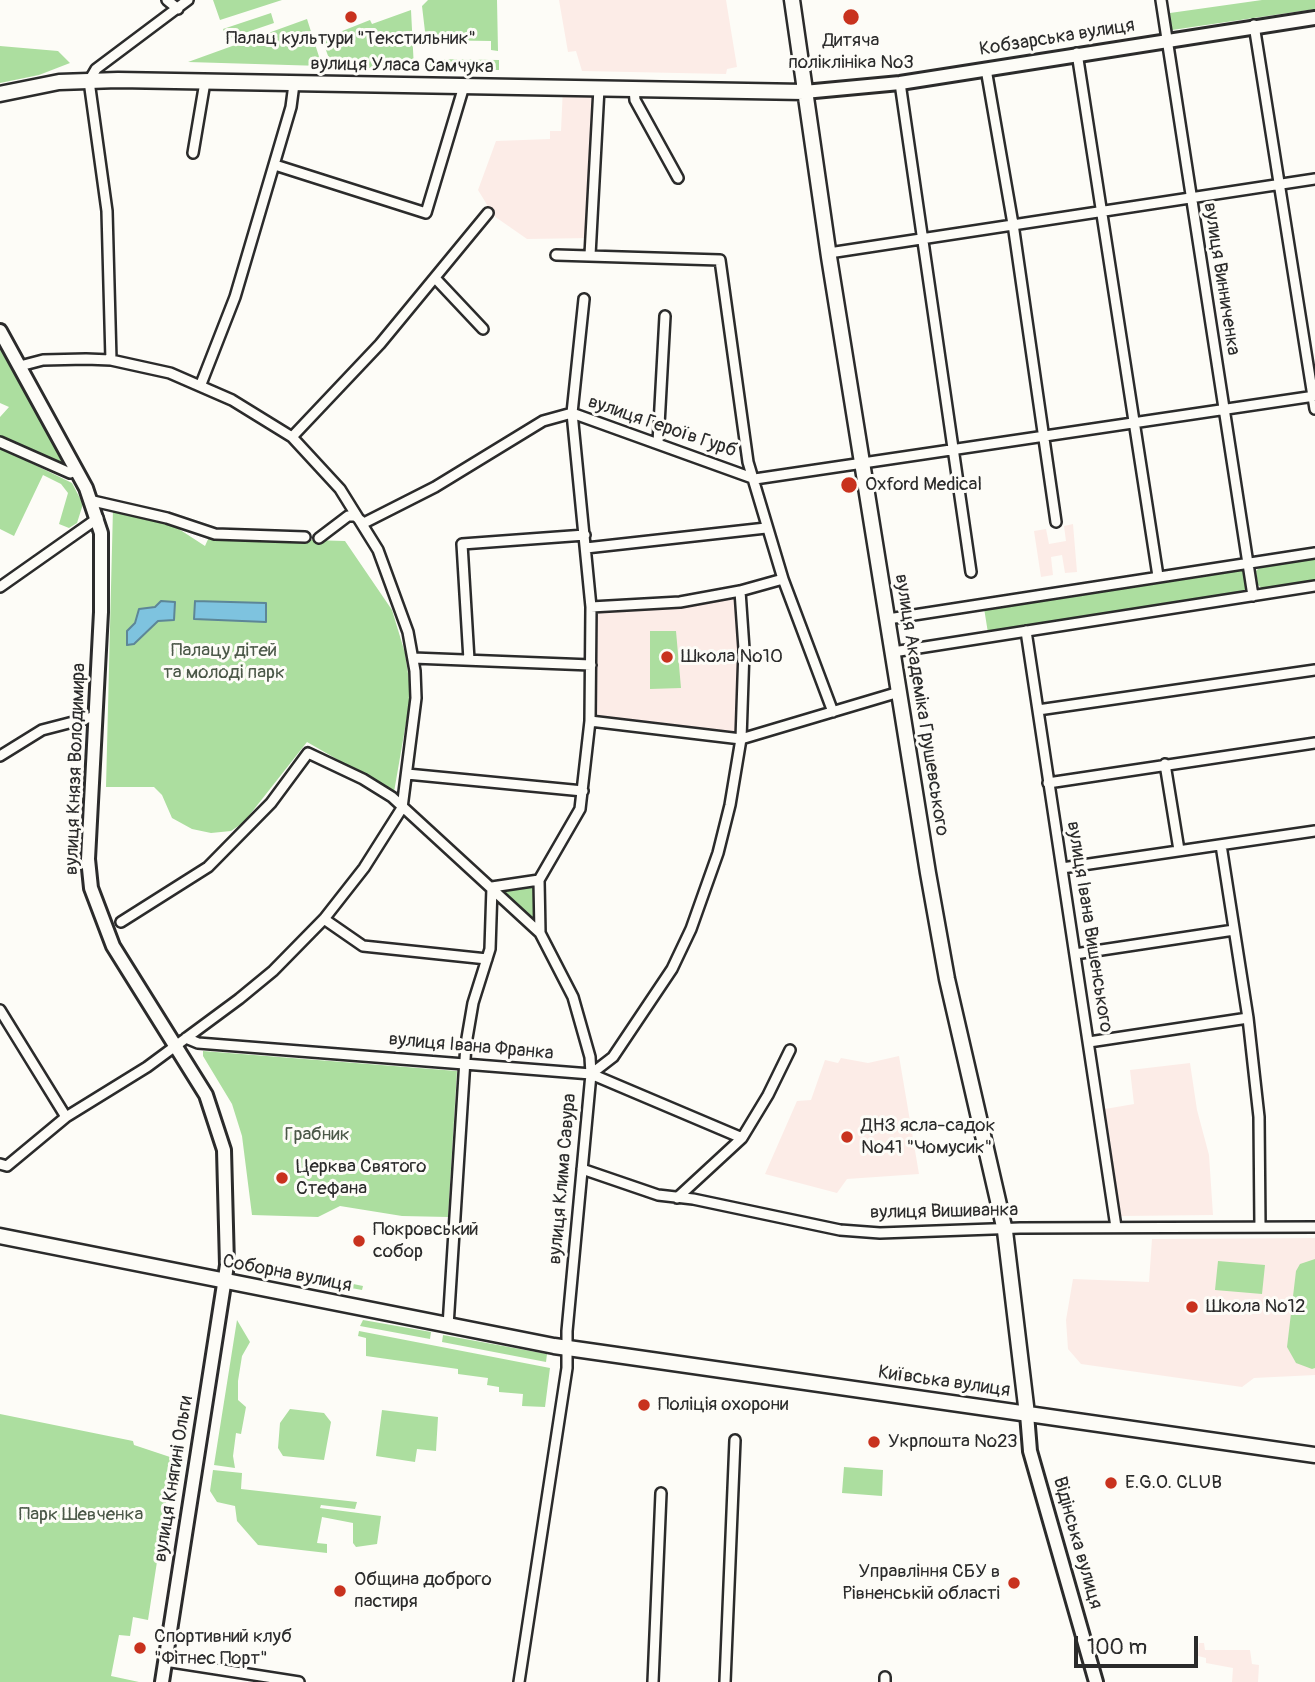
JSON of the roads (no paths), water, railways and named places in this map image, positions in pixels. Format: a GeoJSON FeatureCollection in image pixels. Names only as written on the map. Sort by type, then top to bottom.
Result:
{"type":"FeatureCollection","features":[{"type":"Feature","properties":{"kind":"main road","name":"вулиця Академіка Грушевського"},"geometry":{"type":"LineString","coordinates":[[792,0],[829,253],[947,979],[1005,1231],[1026,1381],[1027,1413]]}},
{"type":"Feature","properties":{"kind":"main road","name":"вулиця Уласа Самчука"},"geometry":{"type":"LineString","coordinates":[[0,94],[59,82],[89,81],[804,92]]}},
{"type":"Feature","properties":{"kind":"main road","name":"Соборна вулиця"},"geometry":{"type":"LineString","coordinates":[[0,1236],[567,1348]]}},
{"type":"Feature","properties":{"kind":"main road","name":"Київська вулиця"},"geometry":{"type":"LineString","coordinates":[[567,1348],[1315,1455]]}},
{"type":"Feature","properties":{"kind":"street"},"geometry":{"type":"LineString","coordinates":[[167,0],[178,9]]}},
{"type":"Feature","properties":{"kind":"street"},"geometry":{"type":"LineString","coordinates":[[111,360],[107,211],[89,81],[96,69],[188,0]]}},
{"type":"Feature","properties":{"kind":"street","name":"вулиця Винниченка"},"geometry":{"type":"LineString","coordinates":[[1161,0],[1253,596]]}},
{"type":"Feature","properties":{"kind":"street","name":"Кобзарська вулиця"},"geometry":{"type":"LineString","coordinates":[[804,92],[901,83],[1315,18]]}},
{"type":"Feature","properties":{"kind":"street"},"geometry":{"type":"LineString","coordinates":[[1254,26],[1315,409]]}},
{"type":"Feature","properties":{"kind":"street"},"geometry":{"type":"LineString","coordinates":[[1076,54],[1103,212],[1158,576]]}},
{"type":"Feature","properties":{"kind":"street"},"geometry":{"type":"LineString","coordinates":[[986,69],[1013,224],[1056,522]]}},
{"type":"Feature","properties":{"kind":"street"},"geometry":{"type":"LineString","coordinates":[[193,153],[205,82]]}},
{"type":"Feature","properties":{"kind":"street"},"geometry":{"type":"LineString","coordinates":[[901,83],[956,450],[971,572]]}},
{"type":"Feature","properties":{"kind":"street"},"geometry":{"type":"LineString","coordinates":[[201,384],[235,297],[291,107],[294,84]]}},
{"type":"Feature","properties":{"kind":"street"},"geometry":{"type":"LineString","coordinates":[[275,164],[426,214],[464,86]]}},
{"type":"Feature","properties":{"kind":"street"},"geometry":{"type":"LineString","coordinates":[[590,255],[599,88]]}},
{"type":"Feature","properties":{"kind":"street"},"geometry":{"type":"LineString","coordinates":[[635,89],[635,100],[678,178]]}},
{"type":"Feature","properties":{"kind":"street"},"geometry":{"type":"LineString","coordinates":[[829,253],[1315,179]]}},
{"type":"Feature","properties":{"kind":"street"},"geometry":{"type":"LineString","coordinates":[[292,437],[380,344],[488,213]]}},
{"type":"Feature","properties":{"kind":"street"},"geometry":{"type":"LineString","coordinates":[[556,255],[720,260],[748,462],[755,478],[766,528],[783,579],[833,712]]}},
{"type":"Feature","properties":{"kind":"street"},"geometry":{"type":"LineString","coordinates":[[435,278],[483,330]]}},
{"type":"Feature","properties":{"kind":"street"},"geometry":{"type":"LineString","coordinates":[[540,933],[539,880],[580,810],[590,721],[591,607],[572,413],[584,299]]}},
{"type":"Feature","properties":{"kind":"street"},"geometry":{"type":"LineString","coordinates":[[658,443],[665,316]]}},
{"type":"Feature","properties":{"kind":"street","name":"вулиця Князя Володимира"},"geometry":{"type":"LineString","coordinates":[[0,331],[77,470],[93,501],[98,519],[102,555],[88,859],[91,888],[113,946],[206,1095],[222,1136],[227,1213],[227,1265],[223,1282]]}},
{"type":"Feature","properties":{"kind":"street"},"geometry":{"type":"LineString","coordinates":[[4,1165],[17,1158],[66,1117],[147,1067],[186,1038],[273,971],[324,919],[364,868],[402,808],[416,698],[413,658],[389,573],[364,523],[341,489],[292,437],[264,417],[201,384],[170,373],[111,360],[43,360],[20,366]]}},
{"type":"Feature","properties":{"kind":"street","name":"вулиця Героїв Гурб"},"geometry":{"type":"LineString","coordinates":[[319,538],[348,516],[355,516],[364,523],[435,487],[543,421],[572,413],[755,478],[863,465],[1045,434],[1134,424],[1314,396]]}},
{"type":"Feature","properties":{"kind":"street"},"geometry":{"type":"LineString","coordinates":[[0,442],[70,473],[77,470]]}},
{"type":"Feature","properties":{"kind":"street"},"geometry":{"type":"LineString","coordinates":[[93,501],[167,518],[215,534],[304,537]]}},
{"type":"Feature","properties":{"kind":"street"},"geometry":{"type":"LineString","coordinates":[[0,587],[98,519]]}},
{"type":"Feature","properties":{"kind":"street"},"geometry":{"type":"LineString","coordinates":[[586,548],[766,528]]}},
{"type":"Feature","properties":{"kind":"street"},"geometry":{"type":"LineString","coordinates":[[469,660],[462,544],[585,535]]}},
{"type":"Feature","properties":{"kind":"street"},"geometry":{"type":"LineString","coordinates":[[888,619],[1315,553]]}},
{"type":"Feature","properties":{"kind":"street"},"geometry":{"type":"LineString","coordinates":[[591,607],[680,602],[740,591],[783,579]]}},
{"type":"Feature","properties":{"kind":"street"},"geometry":{"type":"LineString","coordinates":[[893,652],[1315,586]]}},
{"type":"Feature","properties":{"kind":"street","name":"вулиця Клима Савура"},"geometry":{"type":"LineString","coordinates":[[519,1682],[567,1368],[591,1074],[613,1056],[632,1031],[680,954],[718,853],[730,805],[741,739],[744,649],[740,591]]}},
{"type":"Feature","properties":{"kind":"street","name":"вулиця Івана Вишенського"},"geometry":{"type":"LineString","coordinates":[[1026,631],[1116,1227]]}},
{"type":"Feature","properties":{"kind":"street"},"geometry":{"type":"LineString","coordinates":[[413,658],[591,666]]}},
{"type":"Feature","properties":{"kind":"street"},"geometry":{"type":"LineString","coordinates":[[1038,710],[1315,670]]}},
{"type":"Feature","properties":{"kind":"street"},"geometry":{"type":"LineString","coordinates":[[590,721],[741,739],[899,692]]}},
{"type":"Feature","properties":{"kind":"street"},"geometry":{"type":"LineString","coordinates":[[0,756],[43,730],[96,716]]}},
{"type":"Feature","properties":{"kind":"street"},"geometry":{"type":"LineString","coordinates":[[1048,783],[1315,743]]}},
{"type":"Feature","properties":{"kind":"street"},"geometry":{"type":"LineString","coordinates":[[121,922],[208,867],[271,803],[307,753],[363,779],[392,797],[540,933],[573,997],[590,1057],[591,1074]]}},
{"type":"Feature","properties":{"kind":"street"},"geometry":{"type":"LineString","coordinates":[[1165,764],[1179,850]]}},
{"type":"Feature","properties":{"kind":"street"},"geometry":{"type":"LineString","coordinates":[[407,774],[583,791]]}},
{"type":"Feature","properties":{"kind":"street"},"geometry":{"type":"LineString","coordinates":[[1062,868],[1315,831]]}},
{"type":"Feature","properties":{"kind":"street"},"geometry":{"type":"LineString","coordinates":[[1221,845],[1248,1018],[1259,1117],[1260,1227]]}},
{"type":"Feature","properties":{"kind":"street"},"geometry":{"type":"LineString","coordinates":[[492,887],[539,880]]}},
{"type":"Feature","properties":{"kind":"street"},"geometry":{"type":"LineString","coordinates":[[448,1326],[464,1064],[469,1020],[492,934],[492,887]]}},
{"type":"Feature","properties":{"kind":"street"},"geometry":{"type":"LineString","coordinates":[[324,919],[363,946],[487,959]]}},
{"type":"Feature","properties":{"kind":"street"},"geometry":{"type":"LineString","coordinates":[[1075,954],[1234,930]]}},
{"type":"Feature","properties":{"kind":"street"},"geometry":{"type":"LineString","coordinates":[[0,1010],[66,1117]]}},
{"type":"Feature","properties":{"kind":"street"},"geometry":{"type":"LineString","coordinates":[[1089,1042],[1248,1018]]}},
{"type":"Feature","properties":{"kind":"street","name":"вулиця Івана Франка"},"geometry":{"type":"LineString","coordinates":[[186,1038],[198,1043],[591,1074],[742,1138]]}},
{"type":"Feature","properties":{"kind":"street"},"geometry":{"type":"LineString","coordinates":[[677,1198],[742,1138],[764,1103],[790,1050]]}},
{"type":"Feature","properties":{"kind":"street","name":"вулиця Вишиванка"},"geometry":{"type":"LineString","coordinates":[[582,1169],[677,1198],[693,1199],[840,1230],[880,1233],[1116,1227],[1315,1227]]}},
{"type":"Feature","properties":{"kind":"street","name":"вулиця Княгині Ольги"},"geometry":{"type":"LineString","coordinates":[[162,1682],[223,1282]]}},
{"type":"Feature","properties":{"kind":"street","name":"Відінська вулиця"},"geometry":{"type":"LineString","coordinates":[[1027,1413],[1031,1451],[1096,1682]]}},
{"type":"Feature","properties":{"kind":"street"},"geometry":{"type":"LineString","coordinates":[[726,1682],[735,1440]]}},
{"type":"Feature","properties":{"kind":"street"},"geometry":{"type":"LineString","coordinates":[[653,1682],[661,1493]]}},
{"type":"Feature","properties":{"kind":"street"},"geometry":{"type":"LineString","coordinates":[[165,1661],[299,1682]]}},
{"type":"Feature","properties":{"kind":"water"},"geometry":{"type":"Polygon","coordinates":[[[161,601],[175,602],[174,620],[158,621],[134,644],[127,645],[127,631],[135,623],[139,609],[155,607],[161,601]]]}},
{"type":"Feature","properties":{"kind":"water"},"geometry":{"type":"Polygon","coordinates":[[[195,601],[266,603],[266,622],[194,619],[195,601]]]}},
{"type":"Feature","properties":{"kind":"place","name":"Палац культури \"Текстильник\""},"geometry":{"type":"Point","coordinates":[351,17]}},
{"type":"Feature","properties":{"kind":"place","name":"Дитяча поліклініка №3"},"geometry":{"type":"Point","coordinates":[851,17]}},
{"type":"Feature","properties":{"kind":"place","name":"Oxford Medical"},"geometry":{"type":"Point","coordinates":[849,485]}},
{"type":"Feature","properties":{"kind":"place","name":"Школа №10"},"geometry":{"type":"Point","coordinates":[667,657]}},
{"type":"Feature","properties":{"kind":"place","name":"ДНЗ ясла-садок №41 \"Чомусик\""},"geometry":{"type":"Point","coordinates":[847,1137]}},
{"type":"Feature","properties":{"kind":"place","name":"Церква Святого Стефана"},"geometry":{"type":"Point","coordinates":[282,1178]}},
{"type":"Feature","properties":{"kind":"place","name":"Покровський собор"},"geometry":{"type":"Point","coordinates":[359,1241]}},
{"type":"Feature","properties":{"kind":"place","name":"Школа №12"},"geometry":{"type":"Point","coordinates":[1192,1307]}},
{"type":"Feature","properties":{"kind":"place","name":"Поліцiя охорони"},"geometry":{"type":"Point","coordinates":[644,1405]}},
{"type":"Feature","properties":{"kind":"place","name":"Укрпошта №23"},"geometry":{"type":"Point","coordinates":[874,1442]}},
{"type":"Feature","properties":{"kind":"place","name":"E.G.O. CLUB"},"geometry":{"type":"Point","coordinates":[1111,1483]}},
{"type":"Feature","properties":{"kind":"place","name":"Управління СБУ в Рівненській області"},"geometry":{"type":"Point","coordinates":[1014,1583]}},
{"type":"Feature","properties":{"kind":"place","name":"Община доброго пастиря"},"geometry":{"type":"Point","coordinates":[340,1591]}},
{"type":"Feature","properties":{"kind":"place","name":"Спортивний клуб \"Фітнес Порт\""},"geometry":{"type":"Point","coordinates":[140,1648]}},
{"type":"Feature","properties":{"kind":"park label","name":"Палацу дітей та молоді парк"},"geometry":{"type":"Point","coordinates":[224,662]}},
{"type":"Feature","properties":{"kind":"park label","name":"Грабник"},"geometry":{"type":"Point","coordinates":[317,1135]}},
{"type":"Feature","properties":{"kind":"park label","name":"Парк Шевченка"},"geometry":{"type":"Point","coordinates":[81,1515]}}]}
